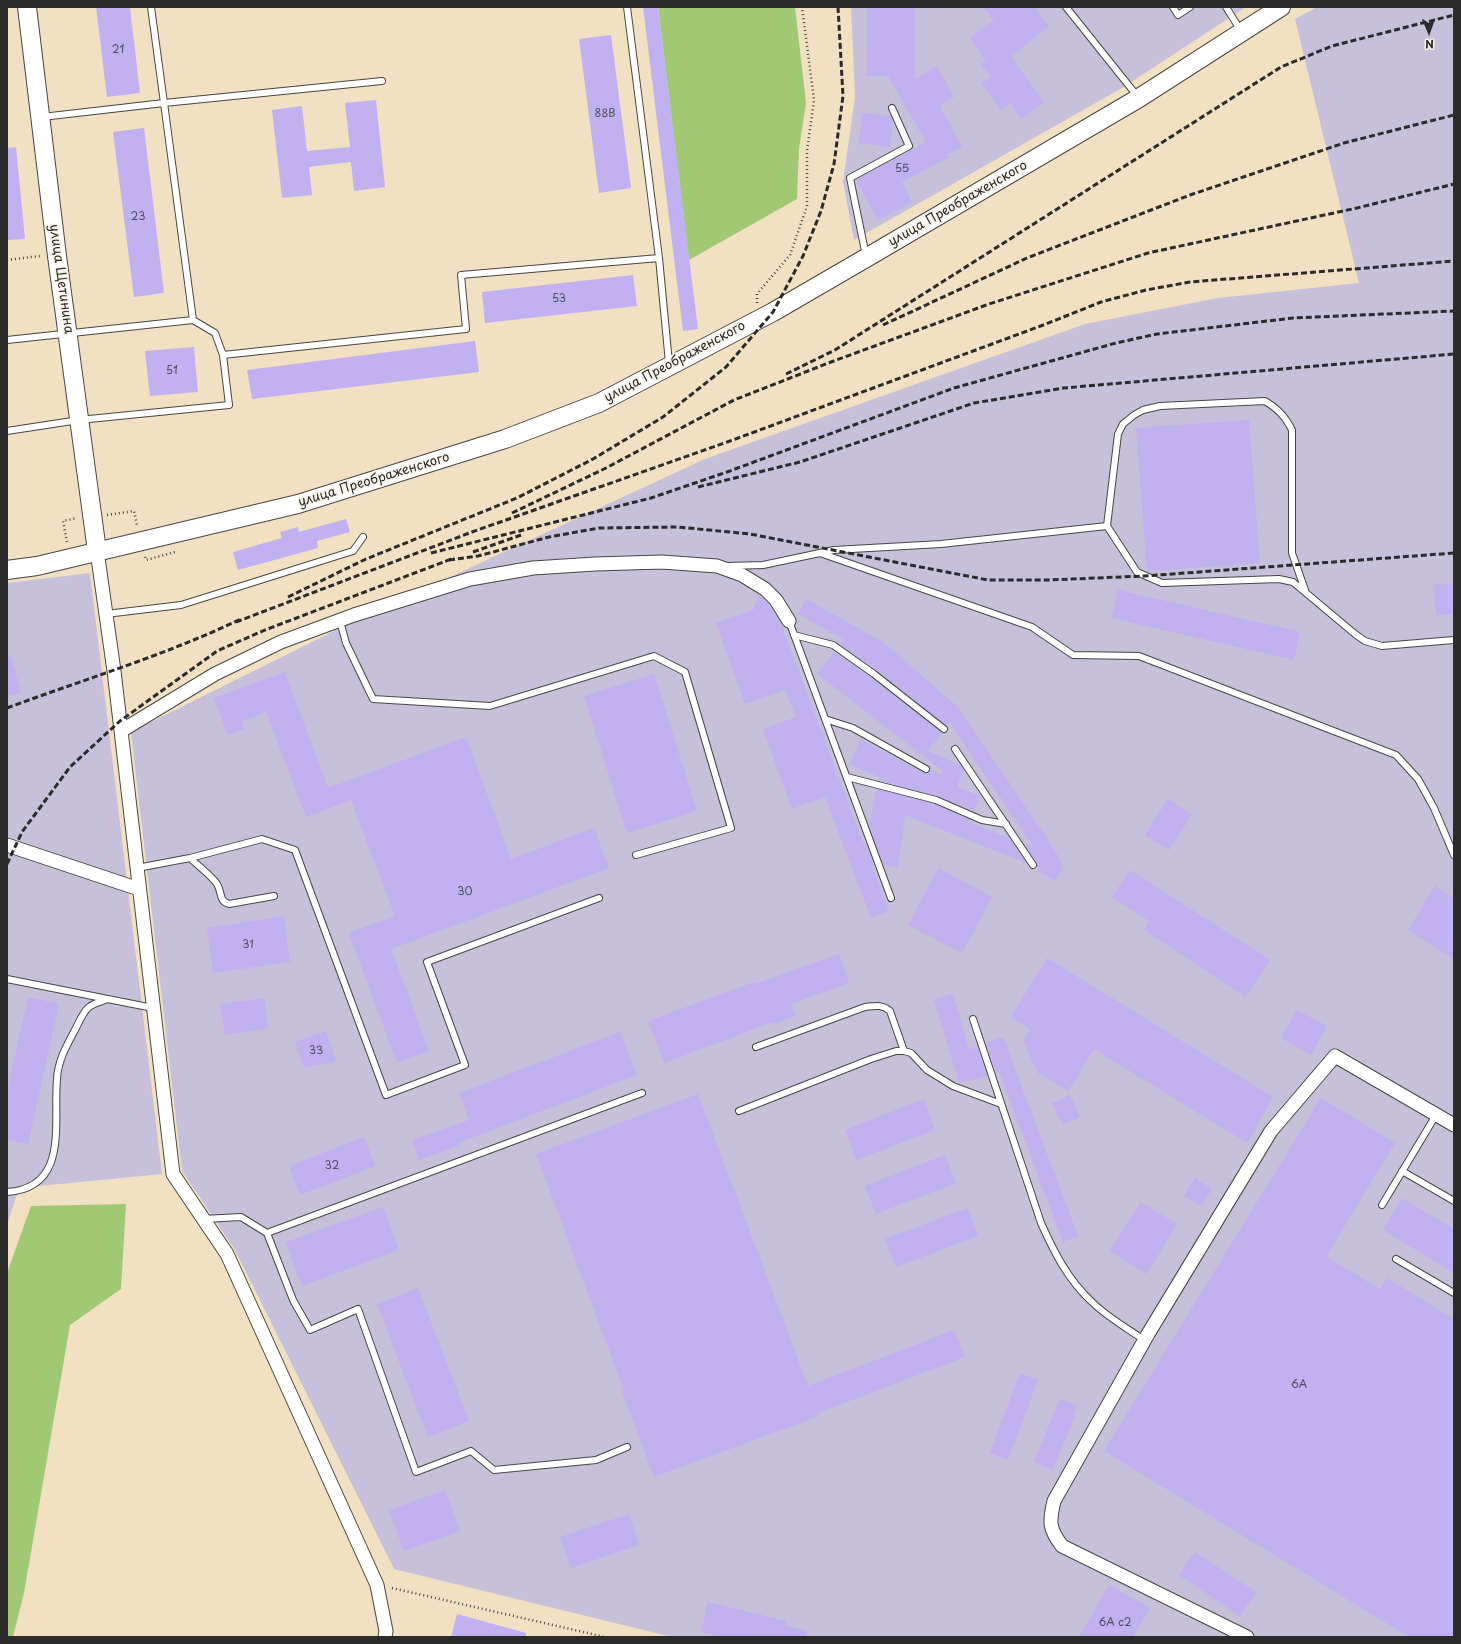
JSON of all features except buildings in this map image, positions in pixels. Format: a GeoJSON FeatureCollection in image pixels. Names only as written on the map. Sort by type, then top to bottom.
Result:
{"type":"FeatureCollection","features":[{"type":"Feature","properties":{"kind":"street","name":"улица Щетинина"},"geometry":{"type":"LineString","coordinates":[[27,7],[57,254],[97,551]]}},
{"type":"Feature","properties":{"kind":"street","name":"улица Преображенского"},"geometry":{"type":"LineString","coordinates":[[7,570],[37,566],[298,504],[505,439],[598,403],[670,367],[866,258],[1139,98],[1282,7]]}},
{"type":"Feature","properties":{"kind":"street"},"geometry":{"type":"LineString","coordinates":[[97,551],[121,731],[173,1174],[227,1254],[378,1585],[386,1632],[385,1637]]}},
{"type":"Feature","properties":{"kind":"street"},"geometry":{"type":"LineString","coordinates":[[121,731],[215,674],[281,642],[340,620],[470,579],[533,568],[662,562],[717,566],[742,576],[765,589],[776,600],[789,621]]}},
{"type":"Feature","properties":{"kind":"street"},"geometry":{"type":"LineString","coordinates":[[7,845],[139,889]]}},
{"type":"Feature","properties":{"kind":"street"},"geometry":{"type":"LineString","coordinates":[[1247,1637],[1062,1546],[1052,1533],[1050,1519],[1054,1501],[1144,1340],[1271,1132],[1335,1056],[1454,1125]]}},
{"type":"Feature","properties":{"kind":"lane"},"geometry":{"type":"LineString","coordinates":[[151,7],[193,320]]}},
{"type":"Feature","properties":{"kind":"lane"},"geometry":{"type":"LineString","coordinates":[[627,7],[659,258],[670,367]]}},
{"type":"Feature","properties":{"kind":"lane"},"geometry":{"type":"LineString","coordinates":[[1066,7],[1139,98]]}},
{"type":"Feature","properties":{"kind":"lane"},"geometry":{"type":"LineString","coordinates":[[1173,7],[1178,15],[1190,7]]}},
{"type":"Feature","properties":{"kind":"lane"},"geometry":{"type":"LineString","coordinates":[[1226,7],[1242,32]]}},
{"type":"Feature","properties":{"kind":"lane"},"geometry":{"type":"LineString","coordinates":[[40,117],[382,81]]}},
{"type":"Feature","properties":{"kind":"lane"},"geometry":{"type":"LineString","coordinates":[[866,258],[850,178],[909,146],[892,108]]}},
{"type":"Feature","properties":{"kind":"lane"},"geometry":{"type":"LineString","coordinates":[[223,355],[466,329],[461,275],[659,258]]}},
{"type":"Feature","properties":{"kind":"lane"},"geometry":{"type":"LineString","coordinates":[[7,340],[193,320],[215,333],[223,355],[229,405],[79,420],[7,431]]}},
{"type":"Feature","properties":{"kind":"lane"},"geometry":{"type":"LineString","coordinates":[[1305,591],[1292,553],[1292,430],[1286,418],[1277,408],[1265,401],[1160,406],[1143,410],[1123,424],[1118,434],[1107,526],[1137,572],[1162,583],[1279,579],[1293,582],[1365,641],[1382,646],[1454,640]]}},
{"type":"Feature","properties":{"kind":"lane"},"geometry":{"type":"LineString","coordinates":[[717,566],[763,565],[834,550],[873,546],[941,544],[1107,526]]}},
{"type":"Feature","properties":{"kind":"lane"},"geometry":{"type":"LineString","coordinates":[[106,614],[180,605],[353,551],[363,537]]}},
{"type":"Feature","properties":{"kind":"lane"},"geometry":{"type":"LineString","coordinates":[[820,553],[1032,627],[1073,655],[1139,656],[1396,755],[1418,779],[1434,808],[1454,856]]}},
{"type":"Feature","properties":{"kind":"lane"},"geometry":{"type":"LineString","coordinates":[[340,620],[346,643],[373,699],[490,706],[654,656],[685,672],[731,828],[636,855]]}},
{"type":"Feature","properties":{"kind":"lane"},"geometry":{"type":"LineString","coordinates":[[789,621],[890,898]]}},
{"type":"Feature","properties":{"kind":"lane"},"geometry":{"type":"LineString","coordinates":[[794,635],[833,645],[874,674],[944,729]]}},
{"type":"Feature","properties":{"kind":"lane"},"geometry":{"type":"LineString","coordinates":[[825,719],[852,728],[926,769]]}},
{"type":"Feature","properties":{"kind":"lane"},"geometry":{"type":"LineString","coordinates":[[955,749],[1033,865]]}},
{"type":"Feature","properties":{"kind":"lane"},"geometry":{"type":"LineString","coordinates":[[847,777],[936,800],[982,820],[1006,824]]}},
{"type":"Feature","properties":{"kind":"lane"},"geometry":{"type":"LineString","coordinates":[[137,868],[190,858],[262,839],[295,850],[386,1095],[465,1065],[427,962],[599,898]]}},
{"type":"Feature","properties":{"kind":"lane"},"geometry":{"type":"LineString","coordinates":[[190,858],[218,884],[221,900],[224,902],[229,904],[274,896]]}},
{"type":"Feature","properties":{"kind":"lane"},"geometry":{"type":"LineString","coordinates":[[7,979],[153,1008]]}},
{"type":"Feature","properties":{"kind":"lane"},"geometry":{"type":"LineString","coordinates":[[7,1192],[25,1190],[38,1181],[50,1167],[55,1155],[56,1080],[60,1059],[82,1016],[89,1007],[108,999]]}},
{"type":"Feature","properties":{"kind":"lane"},"geometry":{"type":"LineString","coordinates":[[756,1047],[865,1007],[876,1005],[885,1007],[890,1011],[904,1051]]}},
{"type":"Feature","properties":{"kind":"lane"},"geometry":{"type":"LineString","coordinates":[[973,1019],[1041,1223],[1055,1254],[1073,1281],[1092,1303],[1144,1340]]}},
{"type":"Feature","properties":{"kind":"lane"},"geometry":{"type":"LineString","coordinates":[[739,1111],[871,1059],[896,1051],[911,1053],[926,1070],[953,1086],[1001,1104]]}},
{"type":"Feature","properties":{"kind":"lane"},"geometry":{"type":"LineString","coordinates":[[267,1233],[642,1093]]}},
{"type":"Feature","properties":{"kind":"lane"},"geometry":{"type":"LineString","coordinates":[[1382,1205],[1436,1115]]}},
{"type":"Feature","properties":{"kind":"lane"},"geometry":{"type":"LineString","coordinates":[[1402,1171],[1454,1201]]}},
{"type":"Feature","properties":{"kind":"lane"},"geometry":{"type":"LineString","coordinates":[[203,1219],[241,1217],[267,1233],[293,1300],[310,1330],[358,1309],[416,1472],[471,1451],[494,1470],[596,1460],[627,1447]]}},
{"type":"Feature","properties":{"kind":"lane"},"geometry":{"type":"LineString","coordinates":[[1396,1259],[1454,1293]]}},
{"type":"Feature","properties":{"kind":"path"},"geometry":{"type":"LineString","coordinates":[[758,318],[757,294],[790,255],[807,206],[807,151],[814,100],[802,7]]}},
{"type":"Feature","properties":{"kind":"path"},"geometry":{"type":"LineString","coordinates":[[7,260],[57,254]]}},
{"type":"Feature","properties":{"kind":"path"},"geometry":{"type":"LineString","coordinates":[[378,1585],[605,1637]]}},
{"type":"Feature","properties":{"kind":"shaded area"},"geometry":{"type":"Polygon","coordinates":[[[851,7],[1246,7],[1122,88],[854,240],[843,182],[855,97],[851,7]]]}},
{"type":"Feature","properties":{"kind":"shaded area"},"geometry":{"type":"Polygon","coordinates":[[[1317,7],[1454,7],[1454,1637],[672,1637],[394,1569],[235,1250],[182,1171],[131,732],[342,627],[705,459],[1085,324],[1218,298],[1359,283],[1295,19],[1317,7]]]}},
{"type":"Feature","properties":{"kind":"shaded area"},"geometry":{"type":"Polygon","coordinates":[[[90,573],[162,1174],[19,1188],[7,1225],[7,583],[90,573]]]}},
{"type":"Feature","properties":{"kind":"green space"},"geometry":{"type":"Polygon","coordinates":[[[658,7],[795,7],[806,103],[799,149],[797,199],[689,260],[658,7]]]}},
{"type":"Feature","properties":{"kind":"green space"},"geometry":{"type":"Polygon","coordinates":[[[126,1204],[121,1289],[70,1325],[24,1593],[13,1637],[7,1637],[7,1273],[31,1206],[126,1204]]]}},
{"type":"Feature","properties":{"kind":"railway"},"geometry":{"type":"LineString","coordinates":[[288,597],[366,559],[517,498],[593,459],[663,417],[726,367],[773,312],[803,256],[821,211],[834,164],[843,96],[838,7]]}},
{"type":"Feature","properties":{"kind":"railway"},"geometry":{"type":"LineString","coordinates":[[786,374],[835,350],[1281,67],[1332,46],[1454,15]]}},
{"type":"Feature","properties":{"kind":"railway"},"geometry":{"type":"LineString","coordinates":[[883,325],[1027,258],[1190,195],[1344,143],[1454,115]]}},
{"type":"Feature","properties":{"kind":"railway"},"geometry":{"type":"LineString","coordinates":[[512,513],[606,468],[734,400],[831,362],[989,304],[1148,253],[1357,208],[1454,184]]}},
{"type":"Feature","properties":{"kind":"railway"},"geometry":{"type":"LineString","coordinates":[[236,622],[472,532],[730,441],[1046,324],[1101,302],[1146,290],[1190,282],[1454,261]]}},
{"type":"Feature","properties":{"kind":"railway"},"geometry":{"type":"LineString","coordinates":[[431,553],[651,498],[727,472],[954,388],[1116,343],[1157,334],[1293,318],[1454,311]]}},
{"type":"Feature","properties":{"kind":"railway"},"geometry":{"type":"LineString","coordinates":[[698,487],[800,462],[974,403],[1064,388],[1454,354]]}},
{"type":"Feature","properties":{"kind":"railway"},"geometry":{"type":"LineString","coordinates":[[449,560],[478,556],[549,537],[599,528],[678,527],[750,534],[988,580],[1047,580],[1145,576],[1454,553]]}},
{"type":"Feature","properties":{"kind":"railway"},"geometry":{"type":"LineString","coordinates":[[473,552],[521,535]]}},
{"type":"Feature","properties":{"kind":"railway"},"geometry":{"type":"LineString","coordinates":[[7,864],[22,832],[70,767],[120,721],[217,651],[265,630],[454,558]]}},
{"type":"Feature","properties":{"kind":"railway"},"geometry":{"type":"LineString","coordinates":[[7,708],[184,644],[241,619]]}}]}
